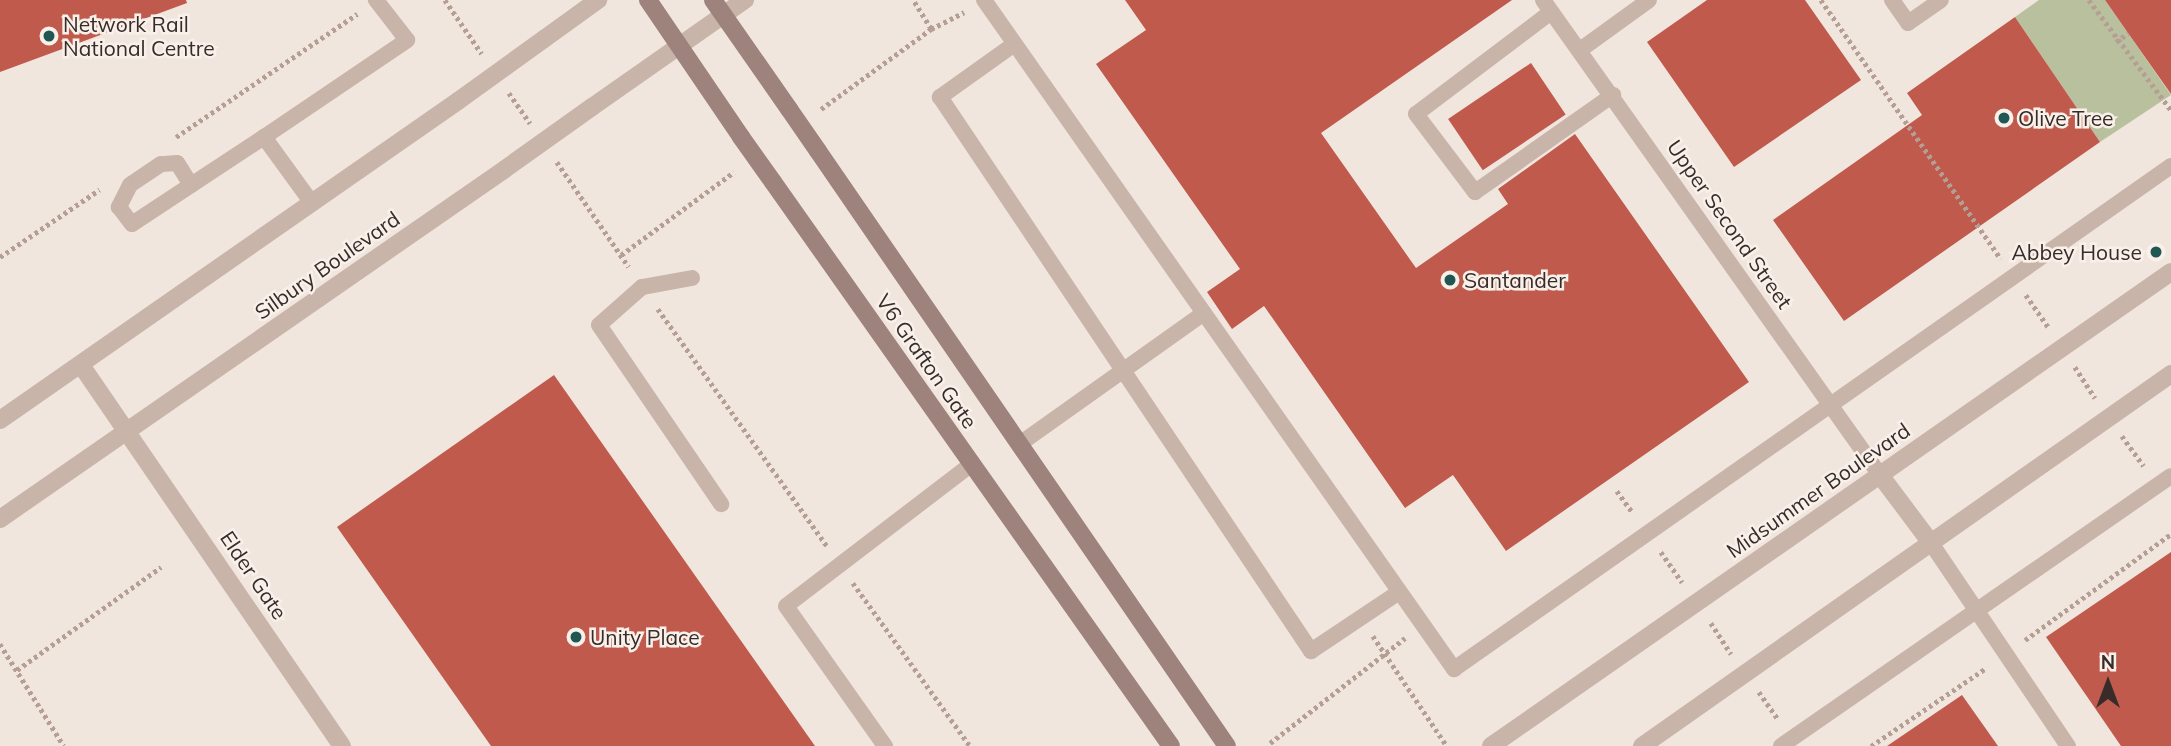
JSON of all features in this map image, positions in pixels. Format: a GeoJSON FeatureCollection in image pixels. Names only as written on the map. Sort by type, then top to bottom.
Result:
{"type":"FeatureCollection","features":[{"type":"Feature","properties":{"kind":"street"},"geometry":{"type":"LineString","coordinates":[[0,420],[312,204],[598,0]]}},
{"type":"Feature","properties":{"kind":"street","name":"V6 Grafton Gate"},"geometry":{"type":"LineString","coordinates":[[648,0],[741,137],[1171,746]]}},
{"type":"Feature","properties":{"kind":"street","name":"V6 Grafton Gate"},"geometry":{"type":"LineString","coordinates":[[713,0],[1021,443],[1227,746]]}},
{"type":"Feature","properties":{"kind":"street"},"geometry":{"type":"LineString","coordinates":[[724,16],[745,0]]}},
{"type":"Feature","properties":{"kind":"street","name":"Silbury Boulevard"},"geometry":{"type":"LineString","coordinates":[[0,519],[724,16]]}},
{"type":"Feature","properties":{"kind":"street","name":"Midsummer Boulevard"},"geometry":{"type":"LineString","coordinates":[[1491,746],[2171,272]]}},
{"type":"Feature","properties":{"kind":"street","name":"Elder Gate"},"geometry":{"type":"LineString","coordinates":[[81,365],[129,430],[342,746]]}},
{"type":"Feature","properties":{"kind":"street"},"geometry":{"type":"LineString","coordinates":[[1642,746],[2171,374]]}},
{"type":"Feature","properties":{"kind":"street"},"geometry":{"type":"LineString","coordinates":[[1880,475],[1931,543]]}},
{"type":"Feature","properties":{"kind":"lane"},"geometry":{"type":"LineString","coordinates":[[191,185],[177,163],[161,164],[130,185],[119,207],[132,225],[407,40],[376,0]]}},
{"type":"Feature","properties":{"kind":"lane"},"geometry":{"type":"LineString","coordinates":[[1580,50],[1649,0]]}},
{"type":"Feature","properties":{"kind":"lane"},"geometry":{"type":"LineString","coordinates":[[1892,0],[1908,23],[1941,0]]}},
{"type":"Feature","properties":{"kind":"lane"},"geometry":{"type":"LineString","coordinates":[[984,1],[1454,669],[2171,166]]}},
{"type":"Feature","properties":{"kind":"lane"},"geometry":{"type":"LineString","coordinates":[[1547,6],[1416,114],[1475,192],[1613,95]]}},
{"type":"Feature","properties":{"kind":"lane","name":"Upper Second Street"},"geometry":{"type":"LineString","coordinates":[[1547,6],[1613,95],[1880,475]]}},
{"type":"Feature","properties":{"kind":"lane"},"geometry":{"type":"LineString","coordinates":[[1013,45],[940,97],[1125,368],[1311,651],[1399,592]]}},
{"type":"Feature","properties":{"kind":"lane"},"geometry":{"type":"LineString","coordinates":[[264,137],[312,204]]}},
{"type":"Feature","properties":{"kind":"lane"},"geometry":{"type":"LineString","coordinates":[[692,278],[642,287],[599,325],[721,503]]}},
{"type":"Feature","properties":{"kind":"lane"},"geometry":{"type":"LineString","coordinates":[[1021,443],[1204,313]]}},
{"type":"Feature","properties":{"kind":"lane"},"geometry":{"type":"LineString","coordinates":[[885,746],[805,640],[786,607],[838,562],[972,464]]}},
{"type":"Feature","properties":{"kind":"lane"},"geometry":{"type":"LineString","coordinates":[[1781,746],[2165,481]]}},
{"type":"Feature","properties":{"kind":"lane"},"geometry":{"type":"LineString","coordinates":[[1931,543],[2068,746]]}},
{"type":"Feature","properties":{"kind":"path"},"geometry":{"type":"LineString","coordinates":[[171,141],[376,0]]}},
{"type":"Feature","properties":{"kind":"path"},"geometry":{"type":"LineString","coordinates":[[1821,0],[2109,418],[2165,481]]}},
{"type":"Feature","properties":{"kind":"path"},"geometry":{"type":"LineString","coordinates":[[2089,0],[2116,42],[2171,110]]}},
{"type":"Feature","properties":{"kind":"path"},"geometry":{"type":"LineString","coordinates":[[931,29],[984,1]]}},
{"type":"Feature","properties":{"kind":"path"},"geometry":{"type":"LineString","coordinates":[[2116,42],[2128,33]]}},
{"type":"Feature","properties":{"kind":"path"},"geometry":{"type":"LineString","coordinates":[[0,257],[103,187]]}},
{"type":"Feature","properties":{"kind":"path"},"geometry":{"type":"LineString","coordinates":[[621,255],[970,746]]}},
{"type":"Feature","properties":{"kind":"path"},"geometry":{"type":"LineString","coordinates":[[1871,746],[2005,655],[2171,534]]}},
{"type":"Feature","properties":{"kind":"path"},"geometry":{"type":"LineString","coordinates":[[17,670],[161,567]]}},
{"type":"Feature","properties":{"kind":"path"},"geometry":{"type":"LineString","coordinates":[[1359,619],[1385,651],[1447,746]]}},
{"type":"Feature","properties":{"kind":"path"},"geometry":{"type":"LineString","coordinates":[[1270,743],[1385,651],[1423,625]]}},
{"type":"Feature","properties":{"kind":"path"},"geometry":{"type":"LineString","coordinates":[[0,644],[64,746]]}},
{"type":"Feature","properties":{"kind":"green space"},"geometry":{"type":"Polygon","coordinates":[[[2039,0],[2105,0],[2171,95],[2100,142],[2015,17],[2039,0]]]}},
{"type":"Feature","properties":{"kind":"building","name":"Network Rail National Centre"},"geometry":{"type":"Polygon","coordinates":[[[0,0],[186,0],[187,3],[0,72],[0,0]]]}},
{"type":"Feature","properties":{"kind":"building","name":"Santander"},"geometry":{"type":"Polygon","coordinates":[[[1125,0],[1512,0],[1321,133],[1416,268],[1508,204],[1498,189],[1575,134],[1749,382],[1506,551],[1453,475],[1405,508],[1264,306],[1232,329],[1207,292],[1240,269],[1096,64],[1146,30],[1125,0]]]}},
{"type":"Feature","properties":{"kind":"building"},"geometry":{"type":"Polygon","coordinates":[[[1707,0],[1805,0],[1861,80],[1734,167],[1647,42],[1707,0]]]}},
{"type":"Feature","properties":{"kind":"building"},"geometry":{"type":"Polygon","coordinates":[[[2105,0],[2171,0],[2171,94],[2128,33],[2105,0]]]}},
{"type":"Feature","properties":{"kind":"building"},"geometry":{"type":"Polygon","coordinates":[[[2015,17],[2100,142],[1844,321],[1773,220],[1922,115],[1907,93],[2015,17]]]}},
{"type":"Feature","properties":{"kind":"building"},"geometry":{"type":"Polygon","coordinates":[[[1531,63],[1566,114],[1483,170],[1448,119],[1531,63]]]}},
{"type":"Feature","properties":{"kind":"building","name":"Unity Place"},"geometry":{"type":"Polygon","coordinates":[[[554,375],[815,746],[491,746],[337,527],[554,375]]]}},
{"type":"Feature","properties":{"kind":"building"},"geometry":{"type":"Polygon","coordinates":[[[2171,552],[2171,746],[2121,746],[2046,637],[2171,552]]]}},
{"type":"Feature","properties":{"kind":"building"},"geometry":{"type":"Polygon","coordinates":[[[1962,695],[1998,746],[1887,746],[1962,695]]]}},
{"type":"Feature","properties":{"kind":"place","name":"Network Rail National Centre"},"geometry":{"type":"Point","coordinates":[49,36]}},
{"type":"Feature","properties":{"kind":"place","name":"Olive Tree"},"geometry":{"type":"Point","coordinates":[2004,118]}},
{"type":"Feature","properties":{"kind":"place","name":"Abbey House"},"geometry":{"type":"Point","coordinates":[2156,252]}},
{"type":"Feature","properties":{"kind":"place","name":"Santander"},"geometry":{"type":"Point","coordinates":[1450,280]}},
{"type":"Feature","properties":{"kind":"place","name":"Unity Place"},"geometry":{"type":"Point","coordinates":[576,637]}}]}
